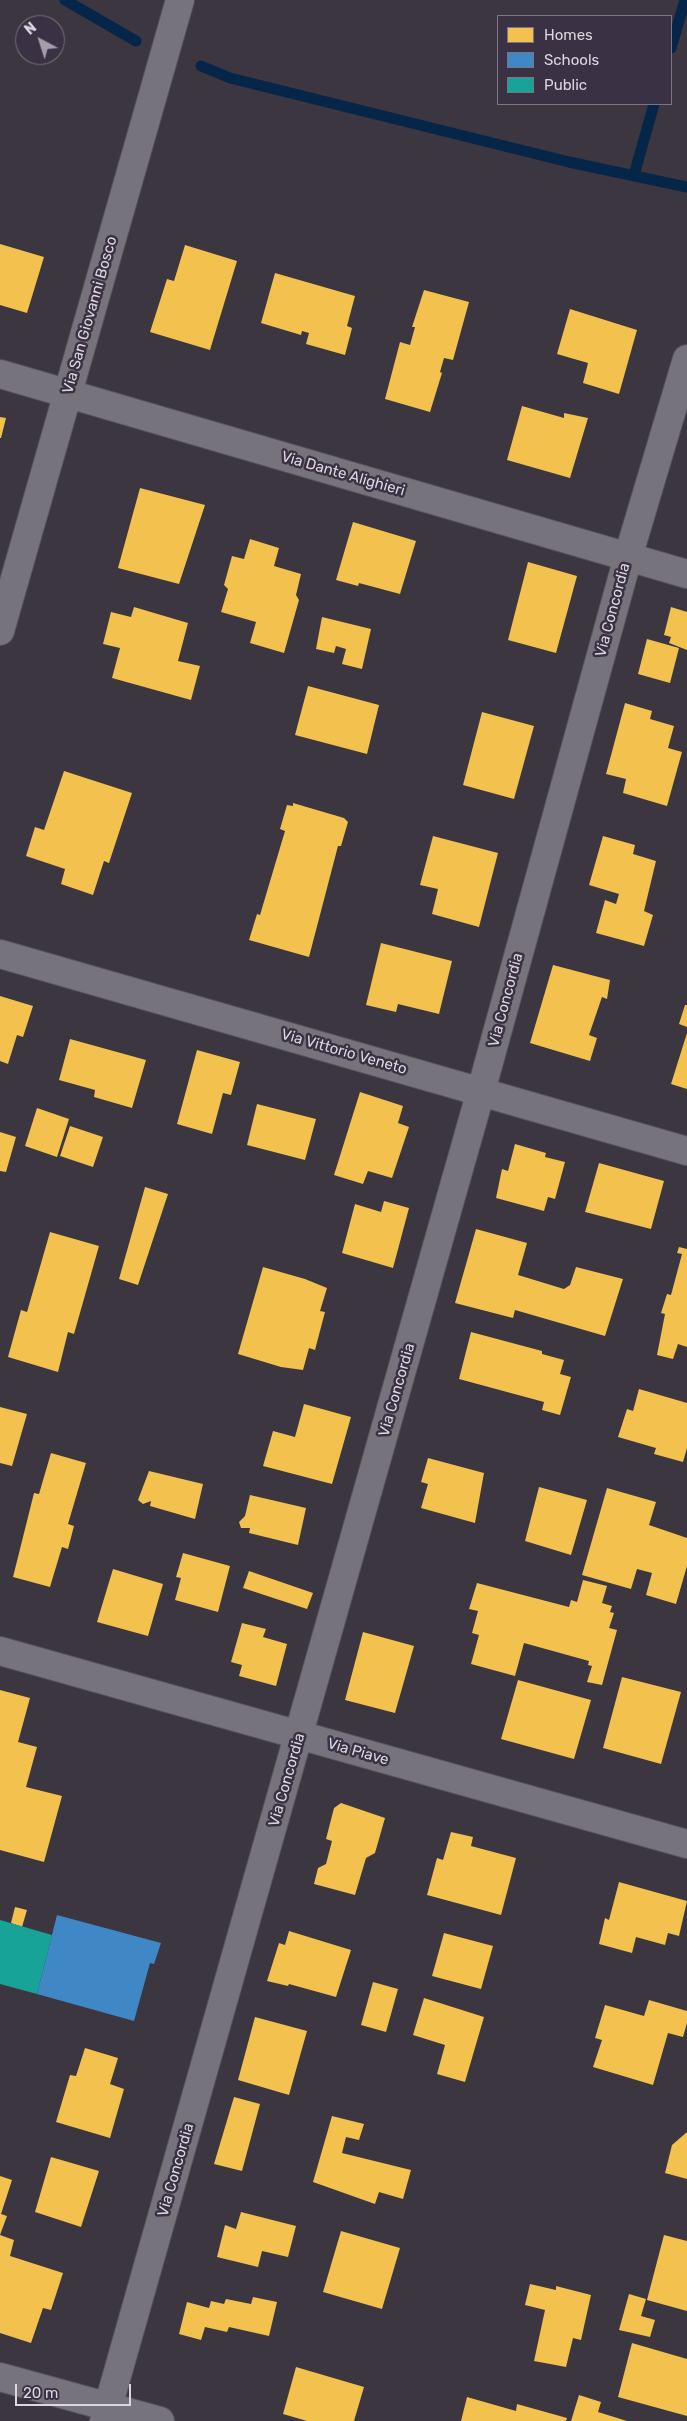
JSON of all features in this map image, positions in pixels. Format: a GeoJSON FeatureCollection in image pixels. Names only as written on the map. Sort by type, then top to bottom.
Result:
{"type":"FeatureCollection","features":[{"type":"Feature","properties":{"kind":"street","name":"Via San Giovanni Bosco"},"geometry":{"type":"LineString","coordinates":[[0,631],[180,0]]}},
{"type":"Feature","properties":{"kind":"street","name":"Via Concordia"},"geometry":{"type":"LineString","coordinates":[[107,2414],[481,1091],[628,557],[687,359]]}},
{"type":"Feature","properties":{"kind":"street","name":"Via Dante Alighieri"},"geometry":{"type":"LineString","coordinates":[[0,374],[687,574]]}},
{"type":"Feature","properties":{"kind":"street","name":"Via Vittorio Veneto"},"geometry":{"type":"LineString","coordinates":[[0,954],[687,1151]]}},
{"type":"Feature","properties":{"kind":"street","name":"Via Piave"},"geometry":{"type":"LineString","coordinates":[[0,1651],[687,1844]]}},
{"type":"Feature","properties":{"kind":"street"},"geometry":{"type":"LineString","coordinates":[[0,2377],[107,2414],[160,2421]]}},
{"type":"Feature","properties":{"kind":"building: Homes"},"geometry":{"type":"Polygon","coordinates":[[[0,244],[44,257],[27,313],[0,305],[0,244]]]}},
{"type":"Feature","properties":{"kind":"building: Homes"},"geometry":{"type":"Polygon","coordinates":[[[185,245],[237,261],[210,350],[150,332],[167,279],[174,281],[185,245]]]}},
{"type":"Feature","properties":{"kind":"building: Homes"},"geometry":{"type":"Polygon","coordinates":[[[275,273],[355,296],[347,326],[352,328],[345,355],[306,344],[309,333],[302,331],[301,335],[261,323],[275,273]]]}},
{"type":"Feature","properties":{"kind":"building: Homes"},"geometry":{"type":"Polygon","coordinates":[[[424,290],[469,302],[453,360],[444,358],[440,372],[442,373],[430,412],[385,399],[400,342],[410,345],[415,327],[412,327],[424,290]]]}},
{"type":"Feature","properties":{"kind":"building: Homes"},"geometry":{"type":"Polygon","coordinates":[[[570,309],[637,330],[619,394],[583,383],[588,363],[557,354],[570,309]]]}},
{"type":"Feature","properties":{"kind":"building: Homes"},"geometry":{"type":"Polygon","coordinates":[[[522,406],[564,418],[564,413],[588,418],[570,478],[507,460],[522,406]]]}},
{"type":"Feature","properties":{"kind":"building: Homes"},"geometry":{"type":"Polygon","coordinates":[[[0,417],[6,418],[1,438],[0,438],[0,417]]]}},
{"type":"Feature","properties":{"kind":"building: Homes"},"geometry":{"type":"Polygon","coordinates":[[[140,488],[205,505],[179,584],[118,568],[140,488]]]}},
{"type":"Feature","properties":{"kind":"building: Homes"},"geometry":{"type":"Polygon","coordinates":[[[353,522],[416,541],[400,594],[359,583],[358,586],[336,580],[353,522]]]}},
{"type":"Feature","properties":{"kind":"building: Homes"},"geometry":{"type":"Polygon","coordinates":[[[250,539],[279,548],[274,566],[301,574],[296,595],[299,600],[284,653],[250,643],[256,622],[221,612],[228,589],[224,585],[232,556],[244,559],[250,539]]]}},
{"type":"Feature","properties":{"kind":"building: Homes"},"geometry":{"type":"Polygon","coordinates":[[[528,562],[577,576],[556,653],[508,640],[528,562]]]}},
{"type":"Feature","properties":{"kind":"building: Homes"},"geometry":{"type":"Polygon","coordinates":[[[134,607],[188,623],[178,661],[200,666],[191,700],[112,678],[120,648],[103,644],[111,612],[131,617],[134,607]]]}},
{"type":"Feature","properties":{"kind":"building: Homes"},"geometry":{"type":"Polygon","coordinates":[[[671,607],[687,612],[687,650],[669,643],[671,637],[664,635],[671,607]]]}},
{"type":"Feature","properties":{"kind":"building: Homes"},"geometry":{"type":"Polygon","coordinates":[[[322,617],[371,629],[362,669],[342,664],[346,649],[336,646],[334,653],[316,649],[322,617]]]}},
{"type":"Feature","properties":{"kind":"building: Homes"},"geometry":{"type":"Polygon","coordinates":[[[647,639],[679,648],[670,683],[638,674],[647,639]]]}},
{"type":"Feature","properties":{"kind":"building: Homes"},"geometry":{"type":"Polygon","coordinates":[[[308,686],[379,705],[367,754],[295,735],[308,686]]]}},
{"type":"Feature","properties":{"kind":"building: Homes"},"geometry":{"type":"Polygon","coordinates":[[[625,703],[652,711],[650,719],[674,726],[668,748],[682,752],[667,806],[623,793],[626,779],[606,774],[625,703]]]}},
{"type":"Feature","properties":{"kind":"building: Homes"},"geometry":{"type":"Polygon","coordinates":[[[482,712],[534,726],[514,799],[463,785],[482,712]]]}},
{"type":"Feature","properties":{"kind":"building: Homes"},"geometry":{"type":"Polygon","coordinates":[[[64,771],[132,793],[109,863],[104,861],[93,895],[61,884],[65,869],[26,856],[35,827],[44,830],[64,771]]]}},
{"type":"Feature","properties":{"kind":"building: Homes"},"geometry":{"type":"Polygon","coordinates":[[[293,803],[344,818],[348,822],[341,846],[338,846],[309,957],[249,940],[257,914],[260,915],[285,831],[280,829],[287,805],[293,806],[293,803]]]}},
{"type":"Feature","properties":{"kind":"building: Homes"},"geometry":{"type":"Polygon","coordinates":[[[433,836],[498,853],[479,927],[432,914],[438,889],[420,885],[433,836]]]}},
{"type":"Feature","properties":{"kind":"building: Homes"},"geometry":{"type":"Polygon","coordinates":[[[603,836],[635,845],[633,854],[656,861],[644,911],[653,915],[644,946],[596,933],[605,900],[616,904],[619,894],[589,885],[603,836]]]}},
{"type":"Feature","properties":{"kind":"building: Homes"},"geometry":{"type":"Polygon","coordinates":[[[381,943],[452,961],[439,1014],[398,1004],[396,1012],[366,1005],[381,943]]]}},
{"type":"Feature","properties":{"kind":"building: Homes"},"geometry":{"type":"Polygon","coordinates":[[[553,965],[610,980],[607,999],[602,997],[589,1035],[597,1038],[590,1061],[530,1043],[553,965]]]}},
{"type":"Feature","properties":{"kind":"building: Homes"},"geometry":{"type":"Polygon","coordinates":[[[0,996],[33,1006],[23,1037],[17,1035],[8,1064],[0,1061],[0,996]]]}},
{"type":"Feature","properties":{"kind":"building: Homes"},"geometry":{"type":"Polygon","coordinates":[[[685,1005],[687,1005],[687,1027],[679,1024],[685,1005]]]}},
{"type":"Feature","properties":{"kind":"building: Homes"},"geometry":{"type":"Polygon","coordinates":[[[687,1033],[687,1089],[671,1084],[687,1033]]]}},
{"type":"Feature","properties":{"kind":"building: Homes"},"geometry":{"type":"Polygon","coordinates":[[[70,1039],[146,1060],[132,1108],[94,1097],[95,1090],[59,1080],[70,1039]]]}},
{"type":"Feature","properties":{"kind":"building: Homes"},"geometry":{"type":"Polygon","coordinates":[[[197,1050],[240,1062],[231,1095],[223,1093],[212,1134],[177,1124],[197,1050]]]}},
{"type":"Feature","properties":{"kind":"building: Homes"},"geometry":{"type":"Polygon","coordinates":[[[360,1092],[403,1106],[398,1123],[409,1127],[392,1178],[368,1171],[363,1184],[334,1175],[360,1092]]]}},
{"type":"Feature","properties":{"kind":"building: Homes"},"geometry":{"type":"Polygon","coordinates":[[[257,1104],[316,1119],[305,1160],[247,1145],[257,1104]]]}},
{"type":"Feature","properties":{"kind":"building: Homes"},"geometry":{"type":"Polygon","coordinates":[[[37,1108],[69,1119],[57,1157],[25,1146],[37,1108]]]}},
{"type":"Feature","properties":{"kind":"building: Homes"},"geometry":{"type":"Polygon","coordinates":[[[70,1126],[103,1137],[93,1167],[60,1156],[70,1126]]]}},
{"type":"Feature","properties":{"kind":"building: Homes"},"geometry":{"type":"Polygon","coordinates":[[[0,1132],[16,1137],[6,1172],[0,1171],[0,1132]]]}},
{"type":"Feature","properties":{"kind":"building: Homes"},"geometry":{"type":"Polygon","coordinates":[[[515,1144],[546,1153],[545,1157],[565,1162],[555,1199],[548,1197],[544,1211],[496,1198],[502,1169],[508,1171],[515,1144]]]}},
{"type":"Feature","properties":{"kind":"building: Homes"},"geometry":{"type":"Polygon","coordinates":[[[599,1163],[664,1181],[651,1229],[585,1212],[599,1163]]]}},
{"type":"Feature","properties":{"kind":"building: Homes"},"geometry":{"type":"Polygon","coordinates":[[[145,1187],[168,1194],[138,1285],[119,1279],[145,1187]]]}},
{"type":"Feature","properties":{"kind":"building: Homes"},"geometry":{"type":"Polygon","coordinates":[[[384,1201],[409,1208],[393,1268],[342,1253],[355,1204],[381,1212],[384,1201]]]}},
{"type":"Feature","properties":{"kind":"building: Homes"},"geometry":{"type":"Polygon","coordinates":[[[476,1229],[527,1243],[518,1275],[564,1289],[570,1285],[576,1267],[623,1279],[605,1336],[515,1310],[513,1318],[455,1303],[476,1229]]]}},
{"type":"Feature","properties":{"kind":"building: Homes"},"geometry":{"type":"Polygon","coordinates":[[[50,1232],[99,1246],[74,1334],[68,1332],[58,1372],[8,1357],[21,1310],[27,1312],[50,1232]]]}},
{"type":"Feature","properties":{"kind":"building: Homes"},"geometry":{"type":"Polygon","coordinates":[[[679,1247],[687,1249],[687,1347],[678,1344],[673,1359],[657,1355],[665,1314],[661,1313],[667,1294],[671,1295],[682,1254],[677,1253],[679,1247]]]}},
{"type":"Feature","properties":{"kind":"building: Homes"},"geometry":{"type":"Polygon","coordinates":[[[263,1267],[305,1279],[327,1288],[320,1311],[325,1312],[315,1350],[309,1348],[303,1370],[281,1367],[238,1354],[263,1267]]]}},
{"type":"Feature","properties":{"kind":"building: Homes"},"geometry":{"type":"Polygon","coordinates":[[[471,1332],[542,1351],[542,1354],[564,1360],[560,1374],[571,1377],[560,1415],[542,1410],[544,1402],[459,1379],[471,1332]]]}},
{"type":"Feature","properties":{"kind":"building: Homes"},"geometry":{"type":"Polygon","coordinates":[[[639,1389],[687,1403],[687,1448],[683,1462],[654,1454],[656,1448],[618,1437],[627,1409],[633,1411],[639,1389]]]}},
{"type":"Feature","properties":{"kind":"building: Homes"},"geometry":{"type":"Polygon","coordinates":[[[304,1404],[351,1417],[332,1484],[263,1466],[273,1431],[295,1437],[304,1404]]]}},
{"type":"Feature","properties":{"kind":"building: Homes"},"geometry":{"type":"Polygon","coordinates":[[[0,1407],[27,1414],[12,1466],[0,1463],[0,1407]]]}},
{"type":"Feature","properties":{"kind":"building: Homes"},"geometry":{"type":"Polygon","coordinates":[[[51,1453],[86,1463],[68,1524],[74,1526],[68,1549],[62,1547],[50,1587],[13,1577],[34,1493],[39,1494],[51,1453]]]}},
{"type":"Feature","properties":{"kind":"building: Homes"},"geometry":{"type":"Polygon","coordinates":[[[428,1458],[484,1473],[475,1523],[421,1508],[428,1484],[421,1482],[428,1458]]]}},
{"type":"Feature","properties":{"kind":"building: Homes"},"geometry":{"type":"Polygon","coordinates":[[[149,1471],[203,1484],[195,1519],[150,1506],[151,1501],[143,1504],[138,1500],[149,1471]]]}},
{"type":"Feature","properties":{"kind":"building: Homes"},"geometry":{"type":"Polygon","coordinates":[[[539,1487],[587,1500],[571,1555],[525,1541],[539,1487]]]}},
{"type":"Feature","properties":{"kind":"building: Homes"},"geometry":{"type":"Polygon","coordinates":[[[607,1488],[656,1502],[649,1525],[687,1538],[687,1566],[676,1604],[646,1595],[652,1573],[637,1569],[631,1589],[582,1575],[607,1488]]]}},
{"type":"Feature","properties":{"kind":"building: Homes"},"geometry":{"type":"Polygon","coordinates":[[[250,1495],[306,1508],[298,1545],[249,1533],[250,1528],[241,1528],[239,1522],[245,1516],[250,1495]]]}},
{"type":"Feature","properties":{"kind":"building: Homes"},"geometry":{"type":"Polygon","coordinates":[[[183,1553],[230,1566],[218,1612],[175,1600],[181,1578],[176,1577],[183,1553]]]}},
{"type":"Feature","properties":{"kind":"building: Homes"},"geometry":{"type":"Polygon","coordinates":[[[113,1569],[163,1584],[148,1636],[97,1622],[113,1569]]]}},
{"type":"Feature","properties":{"kind":"building: Homes"},"geometry":{"type":"Polygon","coordinates":[[[249,1571],[313,1593],[307,1609],[243,1588],[249,1571]]]}},
{"type":"Feature","properties":{"kind":"building: Homes"},"geometry":{"type":"Polygon","coordinates":[[[583,1580],[607,1586],[602,1603],[612,1606],[610,1612],[614,1613],[609,1628],[617,1630],[602,1685],[587,1682],[592,1666],[588,1665],[589,1661],[524,1643],[515,1676],[471,1664],[479,1635],[472,1633],[478,1611],[469,1609],[477,1583],[569,1607],[571,1600],[577,1602],[583,1580]]]}},
{"type":"Feature","properties":{"kind":"building: Homes"},"geometry":{"type":"Polygon","coordinates":[[[242,1623],[266,1629],[263,1637],[287,1644],[276,1686],[239,1676],[242,1665],[231,1662],[242,1623]]]}},
{"type":"Feature","properties":{"kind":"building: Homes"},"geometry":{"type":"Polygon","coordinates":[[[363,1632],[414,1646],[395,1713],[345,1700],[363,1632]]]}},
{"type":"Feature","properties":{"kind":"building: Homes"},"geometry":{"type":"Polygon","coordinates":[[[622,1677],[681,1692],[661,1764],[603,1748],[622,1677]]]}},
{"type":"Feature","properties":{"kind":"building: Homes"},"geometry":{"type":"Polygon","coordinates":[[[518,1680],[591,1700],[574,1759],[501,1739],[518,1680]]]}},
{"type":"Feature","properties":{"kind":"building: Homes"},"geometry":{"type":"Polygon","coordinates":[[[0,1690],[30,1698],[18,1742],[37,1747],[26,1787],[62,1796],[44,1862],[0,1850],[0,1690]]]}},
{"type":"Feature","properties":{"kind":"building: Homes"},"geometry":{"type":"Polygon","coordinates":[[[341,1803],[385,1818],[375,1853],[366,1858],[355,1895],[314,1884],[318,1868],[326,1864],[332,1841],[326,1839],[334,1808],[341,1803]]]}},
{"type":"Feature","properties":{"kind":"building: Homes"},"geometry":{"type":"Polygon","coordinates":[[[451,1832],[473,1837],[471,1846],[516,1858],[501,1915],[427,1895],[437,1858],[443,1860],[451,1832]]]}},
{"type":"Feature","properties":{"kind":"building: Homes"},"geometry":{"type":"Polygon","coordinates":[[[619,1882],[687,1901],[679,1936],[668,1933],[665,1945],[636,1937],[632,1953],[599,1944],[605,1918],[609,1920],[619,1882]]]}},
{"type":"Feature","properties":{"kind":"building: Homes"},"geometry":{"type":"Polygon","coordinates":[[[15,1907],[27,1910],[22,1927],[11,1923],[15,1907]]]}},
{"type":"Feature","properties":{"kind":"building: Homes"},"geometry":{"type":"Polygon","coordinates":[[[289,1931],[351,1950],[336,1997],[289,1984],[288,1986],[267,1981],[279,1943],[285,1945],[289,1931]]]}},
{"type":"Feature","properties":{"kind":"building: Homes"},"geometry":{"type":"Polygon","coordinates":[[[444,1933],[493,1946],[481,1989],[432,1976],[444,1933]]]}},
{"type":"Feature","properties":{"kind":"building: Homes"},"geometry":{"type":"Polygon","coordinates":[[[373,1982],[398,1989],[386,2032],[361,2025],[373,1982]]]}},
{"type":"Feature","properties":{"kind":"building: Homes"},"geometry":{"type":"Polygon","coordinates":[[[424,1998],[484,2017],[465,2082],[437,2074],[445,2045],[413,2035],[424,1998]]]}},
{"type":"Feature","properties":{"kind":"building: Homes"},"geometry":{"type":"Polygon","coordinates":[[[649,2000],[687,2011],[687,2023],[683,2037],[668,2033],[653,2085],[593,2067],[602,2040],[595,2038],[605,2005],[644,2016],[649,2000]]]}},
{"type":"Feature","properties":{"kind":"building: Homes"},"geometry":{"type":"Polygon","coordinates":[[[255,2017],[307,2031],[289,2095],[238,2080],[255,2017]]]}},
{"type":"Feature","properties":{"kind":"building: Homes"},"geometry":{"type":"Polygon","coordinates":[[[85,2048],[118,2058],[110,2084],[124,2089],[110,2138],[56,2122],[70,2075],[76,2076],[85,2048]]]}},
{"type":"Feature","properties":{"kind":"building: Homes"},"geometry":{"type":"Polygon","coordinates":[[[234,2097],[260,2104],[242,2171],[214,2164],[234,2097]]]}},
{"type":"Feature","properties":{"kind":"building: Homes"},"geometry":{"type":"Polygon","coordinates":[[[332,2116],[364,2124],[359,2140],[346,2137],[342,2153],[411,2170],[403,2199],[379,2192],[375,2204],[313,2182],[332,2116]]]}},
{"type":"Feature","properties":{"kind":"building: Homes"},"geometry":{"type":"Polygon","coordinates":[[[687,2132],[687,2179],[665,2173],[672,2145],[687,2132]]]}},
{"type":"Feature","properties":{"kind":"building: Homes"},"geometry":{"type":"Polygon","coordinates":[[[51,2157],[99,2171],[81,2227],[35,2212],[51,2157]]]}},
{"type":"Feature","properties":{"kind":"building: Homes"},"geometry":{"type":"Polygon","coordinates":[[[0,2176],[12,2180],[1,2214],[7,2216],[0,2235],[0,2176]]]}},
{"type":"Feature","properties":{"kind":"building: Homes"},"geometry":{"type":"Polygon","coordinates":[[[241,2212],[296,2226],[288,2257],[262,2251],[258,2267],[217,2257],[225,2225],[236,2229],[241,2212]]]}},
{"type":"Feature","properties":{"kind":"building: Homes"},"geometry":{"type":"Polygon","coordinates":[[[341,2231],[400,2248],[382,2309],[323,2292],[341,2231]]]}},
{"type":"Feature","properties":{"kind":"building: Homes"},"geometry":{"type":"Polygon","coordinates":[[[0,2235],[14,2240],[10,2256],[63,2273],[51,2310],[43,2308],[31,2343],[0,2333],[0,2235]]]}},
{"type":"Feature","properties":{"kind":"building: Homes"},"geometry":{"type":"Polygon","coordinates":[[[664,2235],[687,2241],[687,2311],[647,2300],[664,2235]]]}},
{"type":"Feature","properties":{"kind":"building: Homes"},"geometry":{"type":"Polygon","coordinates":[[[530,2284],[556,2290],[556,2286],[591,2295],[581,2340],[573,2338],[566,2367],[534,2361],[545,2310],[525,2305],[530,2284]]]}},
{"type":"Feature","properties":{"kind":"building: Homes"},"geometry":{"type":"Polygon","coordinates":[[[629,2294],[646,2299],[641,2316],[655,2320],[650,2337],[619,2330],[629,2294]]]}},
{"type":"Feature","properties":{"kind":"building: Homes"},"geometry":{"type":"Polygon","coordinates":[[[253,2297],[277,2302],[269,2336],[229,2327],[227,2332],[205,2327],[201,2340],[179,2334],[187,2302],[209,2308],[211,2301],[224,2304],[226,2299],[251,2304],[253,2297]]]}},
{"type":"Feature","properties":{"kind":"building: Homes"},"geometry":{"type":"Polygon","coordinates":[[[632,2343],[687,2359],[687,2416],[618,2397],[632,2343]]]}},
{"type":"Feature","properties":{"kind":"building: Homes"},"geometry":{"type":"Polygon","coordinates":[[[296,2367],[364,2387],[354,2421],[307,2421],[283,2414],[296,2367]]]}},
{"type":"Feature","properties":{"kind":"building: Homes"},"geometry":{"type":"Polygon","coordinates":[[[579,2395],[601,2402],[598,2412],[627,2421],[571,2421],[579,2395]]]}},
{"type":"Feature","properties":{"kind":"building: Homes"},"geometry":{"type":"Polygon","coordinates":[[[467,2397],[516,2411],[517,2404],[567,2418],[566,2421],[461,2421],[467,2397]]]}},
{"type":"Feature","properties":{"kind":"building: Schools"},"geometry":{"type":"Polygon","coordinates":[[[57,1915],[161,1943],[154,1964],[150,1963],[134,2021],[37,1994],[57,1915]]]}},
{"type":"Feature","properties":{"kind":"building: Public"},"geometry":{"type":"Polygon","coordinates":[[[0,1920],[52,1935],[37,1994],[0,1984],[0,1920]]]}},
{"type":"Feature","properties":{"kind":"waterway"},"geometry":{"type":"LineString","coordinates":[[65,0],[136,41]]}},
{"type":"Feature","properties":{"kind":"waterway"},"geometry":{"type":"LineString","coordinates":[[672,45],[685,0]]}},
{"type":"Feature","properties":{"kind":"waterway"},"geometry":{"type":"LineString","coordinates":[[201,66],[230,78],[569,162],[687,187]]}},
{"type":"Feature","properties":{"kind":"waterway"},"geometry":{"type":"LineString","coordinates":[[634,175],[654,105]]}}]}
